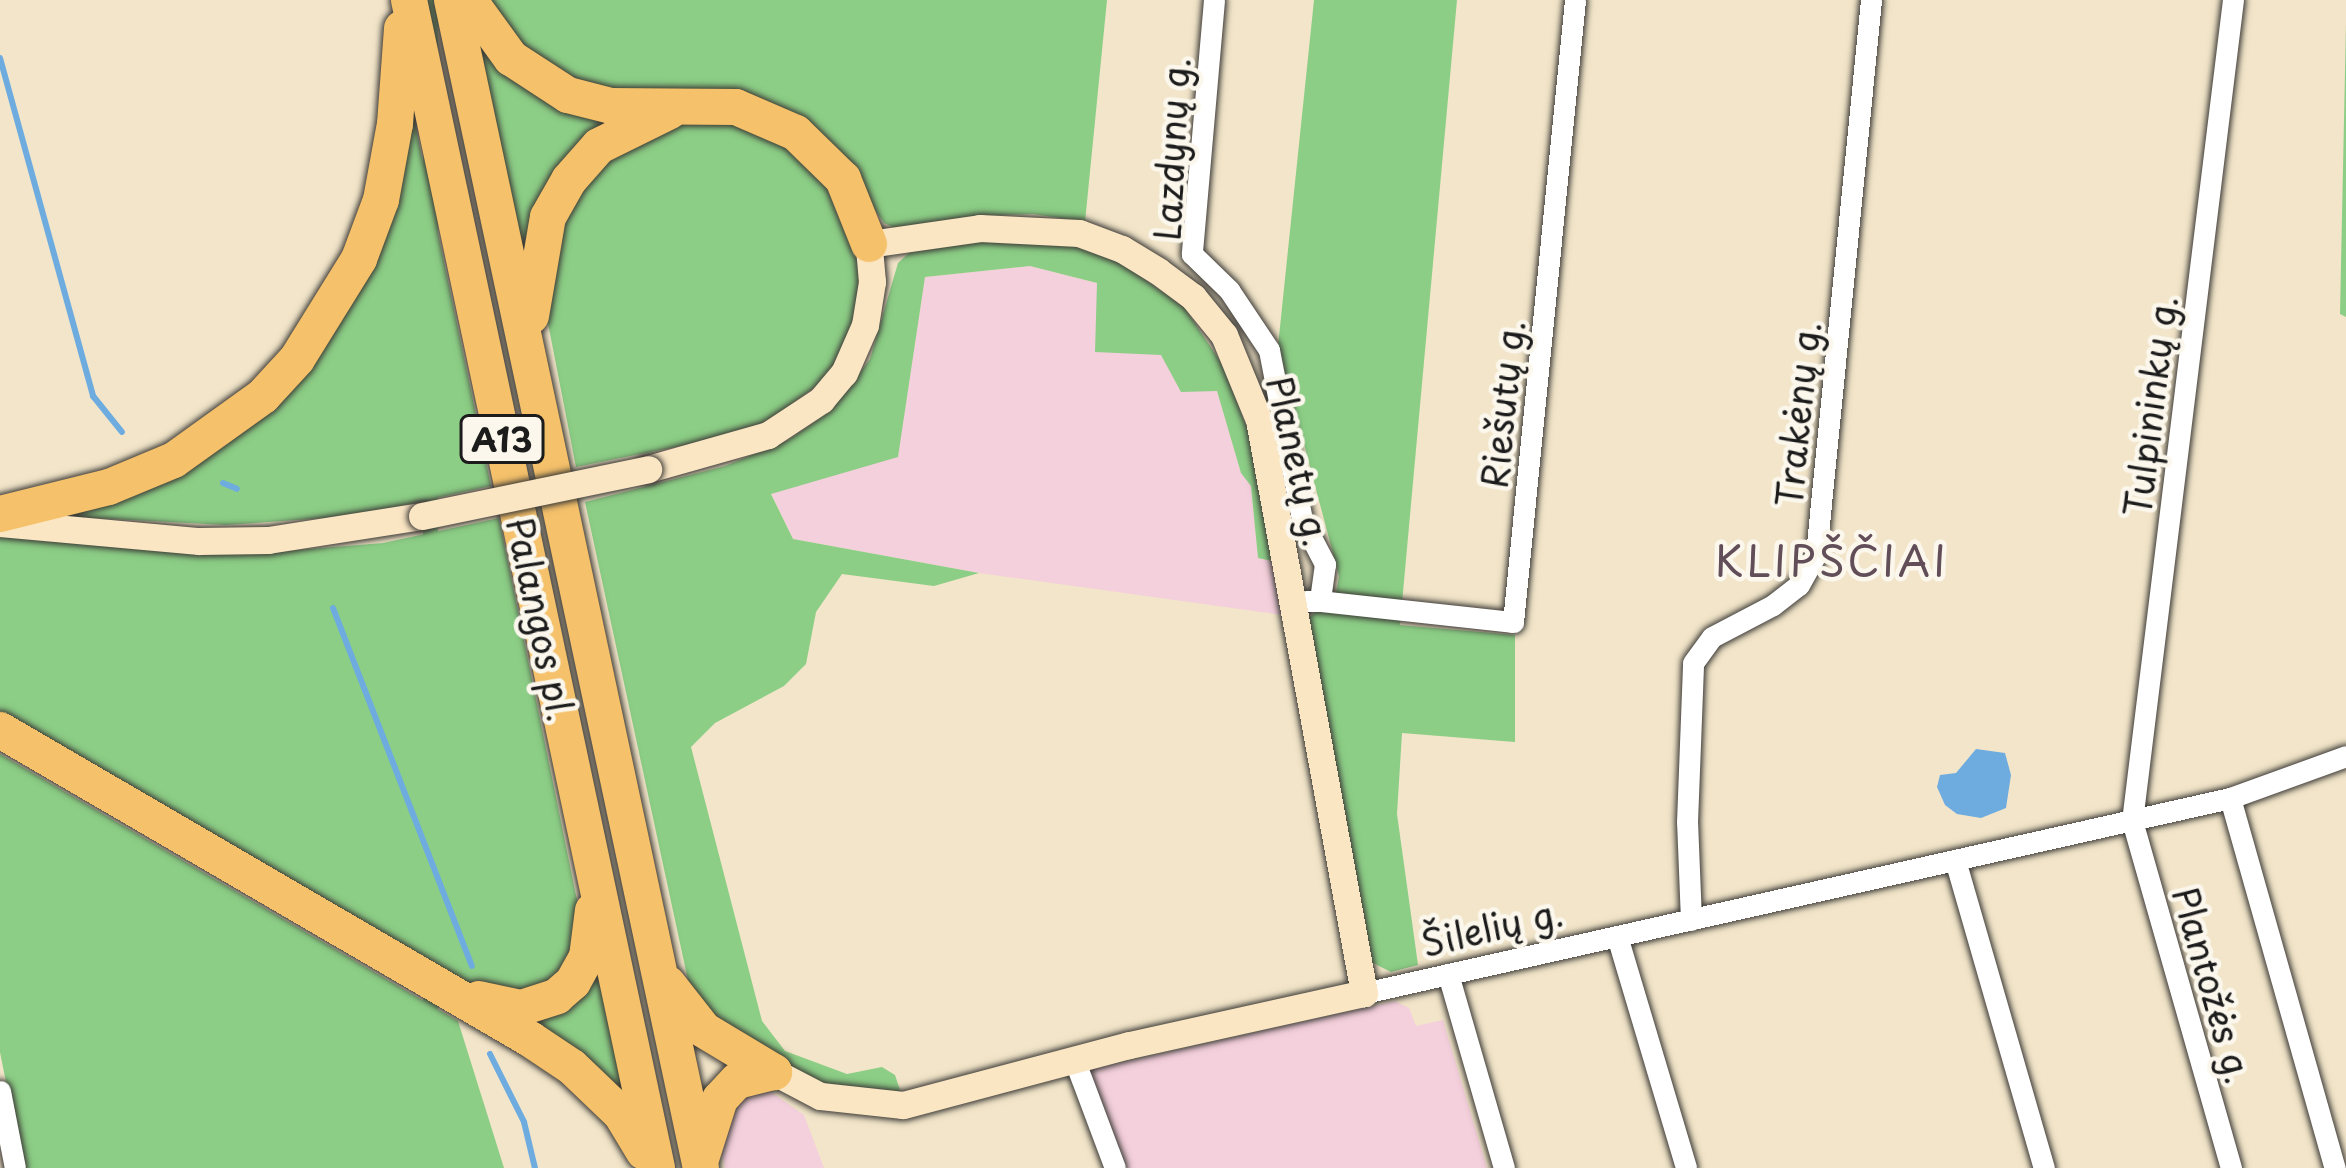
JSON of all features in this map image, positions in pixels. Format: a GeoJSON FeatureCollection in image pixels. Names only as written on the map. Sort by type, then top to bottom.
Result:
{"type":"FeatureCollection","features":[{"type":"Feature","properties":{"kind":"highway"},"geometry":{"type":"LineString","coordinates":[[0,519],[109,487],[175,460],[263,396],[297,358],[359,260],[381,200],[395,124],[406,0]]}},
{"type":"Feature","properties":{"kind":"highway","name":"Palangos pl."},"geometry":{"type":"LineString","coordinates":[[406,0],[655,1168]]}},
{"type":"Feature","properties":{"kind":"highway","name":"Palangos pl."},"geometry":{"type":"LineString","coordinates":[[452,0],[700,1165]]}},
{"type":"Feature","properties":{"kind":"highway"},"geometry":{"type":"LineString","coordinates":[[469,0],[511,58],[568,95],[610,106],[736,106],[796,133],[843,179],[869,244]]}},
{"type":"Feature","properties":{"kind":"highway"},"geometry":{"type":"LineString","coordinates":[[527,350],[538,256],[558,196],[599,146],[680,106]]}},
{"type":"Feature","properties":{"kind":"highway"},"geometry":{"type":"LineString","coordinates":[[0,730],[447,989],[572,1067],[621,1114],[655,1168]]}},
{"type":"Feature","properties":{"kind":"highway"},"geometry":{"type":"LineString","coordinates":[[447,989],[505,1007],[557,996],[573,982],[586,957],[596,878]]}},
{"type":"Feature","properties":{"kind":"highway"},"geometry":{"type":"LineString","coordinates":[[660,972],[704,1030],[774,1072]]}},
{"type":"Feature","properties":{"kind":"highway"},"geometry":{"type":"LineString","coordinates":[[700,1165],[720,1099],[737,1081],[774,1072]]}},
{"type":"Feature","properties":{"kind":"main road","name":"Planetų g."},"geometry":{"type":"LineString","coordinates":[[869,244],[980,228],[1067,231],[1123,249],[1192,297],[1224,335],[1248,388],[1307,601],[1364,993]]}},
{"type":"Feature","properties":{"kind":"main road"},"geometry":{"type":"LineString","coordinates":[[0,519],[200,541],[268,540],[422,516],[648,469],[767,435],[821,400],[844,374],[865,325],[872,283],[869,244]]}},
{"type":"Feature","properties":{"kind":"main road","name":"Šilelių g."},"geometry":{"type":"LineString","coordinates":[[774,1072],[820,1096],[903,1105],[1074,1059],[1364,993]]}},
{"type":"Feature","properties":{"kind":"street","name":"Lazdynų g."},"geometry":{"type":"LineString","coordinates":[[1214,0],[1192,254],[1229,290],[1269,350],[1302,520],[1325,564],[1307,601]]}},
{"type":"Feature","properties":{"kind":"street","name":"Riešutų g."},"geometry":{"type":"LineString","coordinates":[[1307,601],[1513,622],[1576,0]]}},
{"type":"Feature","properties":{"kind":"street","name":"Trakėnų g."},"geometry":{"type":"LineString","coordinates":[[1691,920],[1687,822],[1693,664],[1712,637],[1773,605],[1799,584],[1816,554],[1871,0]]}},
{"type":"Feature","properties":{"kind":"street","name":"Tulpininkų g."},"geometry":{"type":"LineString","coordinates":[[2132,821],[2234,0]]}},
{"type":"Feature","properties":{"kind":"street","name":"Šilelių g."},"geometry":{"type":"LineString","coordinates":[[1364,993],[2230,798],[2346,756]]}},
{"type":"Feature","properties":{"kind":"street"},"geometry":{"type":"LineString","coordinates":[[2230,798],[2335,1168]]}},
{"type":"Feature","properties":{"kind":"street","name":"Plantožės g."},"geometry":{"type":"LineString","coordinates":[[2132,821],[2231,1168]]}},
{"type":"Feature","properties":{"kind":"street"},"geometry":{"type":"LineString","coordinates":[[1955,860],[2044,1168]]}},
{"type":"Feature","properties":{"kind":"street"},"geometry":{"type":"LineString","coordinates":[[1618,936],[1687,1168]]}},
{"type":"Feature","properties":{"kind":"street"},"geometry":{"type":"LineString","coordinates":[[1448,974],[1504,1168]]}},
{"type":"Feature","properties":{"kind":"street"},"geometry":{"type":"LineString","coordinates":[[1074,1059],[1115,1168]]}},
{"type":"Feature","properties":{"kind":"street"},"geometry":{"type":"LineString","coordinates":[[0,1091],[15,1168]]}},
{"type":"Feature","properties":{"kind":"shaded area"},"geometry":{"type":"Polygon","coordinates":[[[1030,266],[1097,283],[1161,355],[1217,391],[1241,473],[1251,485],[1258,558],[1272,561],[1283,615],[979,573],[793,539],[771,493],[898,456],[925,277],[1030,266]]]}},
{"type":"Feature","properties":{"kind":"shaded area"},"geometry":{"type":"Polygon","coordinates":[[[1395,1001],[1409,1008],[1416,1026],[1443,1020],[1487,1168],[1127,1168],[1088,1070],[1395,1001]]]}},
{"type":"Feature","properties":{"kind":"shaded area"},"geometry":{"type":"Polygon","coordinates":[[[764,1087],[804,1115],[824,1168],[725,1168],[717,1131],[723,1107],[764,1087]]]}},
{"type":"Feature","properties":{"kind":"green space"},"geometry":{"type":"Polygon","coordinates":[[[423,0],[438,0],[438,1168],[423,1168],[423,0]]]}},
{"type":"Feature","properties":{"kind":"green space"},"geometry":{"type":"Polygon","coordinates":[[[482,0],[1107,0],[1085,222],[1033,214],[897,229],[884,223],[834,149],[543,71],[482,0]]]}},
{"type":"Feature","properties":{"kind":"green space"},"geometry":{"type":"Polygon","coordinates":[[[1314,0],[1457,0],[1400,625],[1515,635],[1515,742],[1402,733],[1397,814],[1418,965],[1391,972],[1369,961],[1307,620],[1336,593],[1339,576],[1278,346],[1314,0]]]}},
{"type":"Feature","properties":{"kind":"green space"},"geometry":{"type":"Polygon","coordinates":[[[2346,23],[2346,317],[2340,314],[2346,23]]]}},
{"type":"Feature","properties":{"kind":"green space"},"geometry":{"type":"Polygon","coordinates":[[[475,32],[630,114],[527,266],[475,32]]]}},
{"type":"Feature","properties":{"kind":"green space"},"geometry":{"type":"Polygon","coordinates":[[[410,100],[491,486],[354,516],[226,525],[54,516],[302,373],[410,100]]]}},
{"type":"Feature","properties":{"kind":"green space"},"geometry":{"type":"Polygon","coordinates":[[[714,119],[759,129],[808,159],[845,209],[857,242],[862,292],[847,344],[827,378],[769,421],[710,440],[576,467],[546,313],[558,228],[573,190],[652,128],[714,119]]]}},
{"type":"Feature","properties":{"kind":"green space"},"geometry":{"type":"Polygon","coordinates":[[[1036,237],[1113,257],[1184,307],[1222,364],[1247,428],[1272,561],[1258,558],[1251,486],[1241,473],[1217,391],[1181,392],[1161,355],[1095,352],[1097,283],[1030,266],[925,277],[898,457],[771,494],[793,539],[979,573],[934,586],[842,574],[816,612],[806,664],[784,686],[715,723],[691,747],[762,1021],[785,1051],[847,1074],[882,1067],[895,1075],[901,1093],[810,1081],[697,1005],[689,985],[585,502],[725,466],[788,440],[831,411],[870,359],[898,263],[911,251],[929,244],[1036,237]]]}},
{"type":"Feature","properties":{"kind":"green space"},"geometry":{"type":"Polygon","coordinates":[[[499,518],[580,915],[582,938],[556,983],[501,997],[446,973],[0,716],[0,536],[272,552],[383,543],[499,518]]]}},
{"type":"Feature","properties":{"kind":"green space"},"geometry":{"type":"Polygon","coordinates":[[[0,754],[458,1021],[504,1168],[23,1168],[0,1052],[0,754]]]}},
{"type":"Feature","properties":{"kind":"green space"},"geometry":{"type":"Polygon","coordinates":[[[598,951],[628,1100],[519,1016],[598,951]]]}},
{"type":"Feature","properties":{"kind":"water"},"geometry":{"type":"Polygon","coordinates":[[[1976,749],[2005,753],[2011,775],[2006,808],[1981,818],[1957,814],[1945,805],[1937,787],[1940,775],[1956,773],[1976,749]]]}},
{"type":"Feature","properties":{"kind":"waterway"},"geometry":{"type":"LineString","coordinates":[[0,58],[93,396],[122,432]]}},
{"type":"Feature","properties":{"kind":"waterway"},"geometry":{"type":"LineString","coordinates":[[223,483],[237,489]]}},
{"type":"Feature","properties":{"kind":"waterway"},"geometry":{"type":"LineString","coordinates":[[333,608],[472,966]]}},
{"type":"Feature","properties":{"kind":"waterway"},"geometry":{"type":"LineString","coordinates":[[490,1054],[524,1122],[535,1168]]}},
{"type":"Feature","properties":{"kind":"district","name":"KLIPŠČIAI"},"geometry":{"type":"Point","coordinates":[1832,560]}}]}
